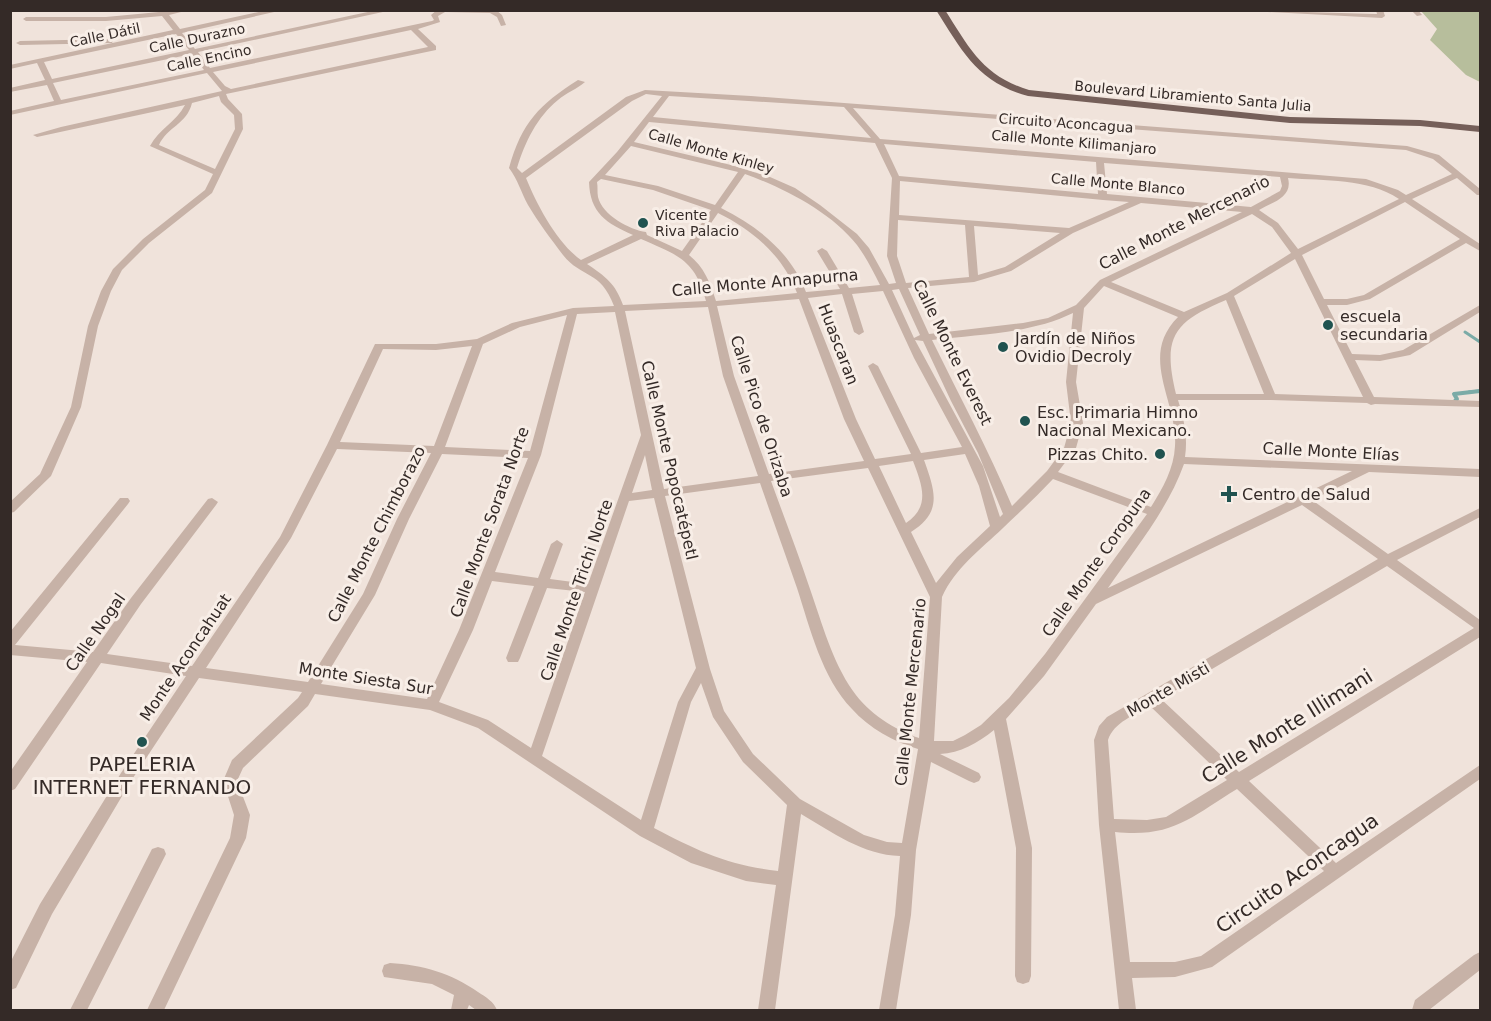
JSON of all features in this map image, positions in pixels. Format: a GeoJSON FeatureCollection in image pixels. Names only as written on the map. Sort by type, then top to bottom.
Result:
{"type":"FeatureCollection","features":[{"type":"Feature","properties":{"kind":"main road","name":"Boulevard Libramiento Santa Julia"},"geometry":{"type":"LineString","coordinates":[[940,10],[980,70],[994,82],[1028,93],[1290,120],[1420,123],[1480,129]]}},
{"type":"Feature","properties":{"kind":"main road"},"geometry":{"type":"LineString","coordinates":[[952,10],[959,20]]}},
{"type":"Feature","properties":{"kind":"main road","name":"Boulevard Libramiento Santa Julia"},"geometry":{"type":"LineString","coordinates":[[978,49],[990,69],[998,75],[1035,89],[1256,112],[1413,117],[1480,123]]}},
{"type":"Feature","properties":{"kind":"street"},"geometry":{"type":"LineString","coordinates":[[26,19],[130,19],[186,10]]}},
{"type":"Feature","properties":{"kind":"street","name":"Calle Dátil"},"geometry":{"type":"LineString","coordinates":[[10,67],[280,10]]}},
{"type":"Feature","properties":{"kind":"street","name":"Calle Durazno"},"geometry":{"type":"LineString","coordinates":[[10,90],[389,10]]}},
{"type":"Feature","properties":{"kind":"street"},"geometry":{"type":"LineString","coordinates":[[445,10],[492,11],[500,15],[503,25]]}},
{"type":"Feature","properties":{"kind":"street","name":"Calle Encino"},"geometry":{"type":"LineString","coordinates":[[10,113],[413,28],[437,22],[434,15],[445,10]]}},
{"type":"Feature","properties":{"kind":"street"},"geometry":{"type":"LineString","coordinates":[[1234,10],[1381,13]]}},
{"type":"Feature","properties":{"kind":"street"},"geometry":{"type":"LineString","coordinates":[[163,13],[226,92]]}},
{"type":"Feature","properties":{"kind":"street"},"geometry":{"type":"LineString","coordinates":[[37,135],[189,104],[226,92],[433,48],[413,28]]}},
{"type":"Feature","properties":{"kind":"street"},"geometry":{"type":"LineString","coordinates":[[20,43],[99,40],[125,42]]}},
{"type":"Feature","properties":{"kind":"street"},"geometry":{"type":"LineString","coordinates":[[39,61],[58,102]]}},
{"type":"Feature","properties":{"kind":"street","name":"Calle Monte Popocatépetl"},"geometry":{"type":"LineString","coordinates":[[581,82],[554,99],[539,114],[513,168],[521,177],[533,205],[568,255],[604,280],[612,290],[619,307],[660,494],[703,669],[718,713],[748,758],[795,803],[859,840],[887,849],[908,850]]}},
{"type":"Feature","properties":{"kind":"street"},"geometry":{"type":"LineString","coordinates":[[10,509],[45,476],[76,407],[93,326],[106,291],[118,269],[146,241],[209,191],[239,129],[238,114],[224,100],[226,92]]}},
{"type":"Feature","properties":{"kind":"street"},"geometry":{"type":"LineString","coordinates":[[521,177],[612,109],[636,94],[654,92],[667,94],[599,176]]}},
{"type":"Feature","properties":{"kind":"street","name":"Circuito Aconcagua"},"geometry":{"type":"LineString","coordinates":[[667,94],[1407,148],[1436,157],[1480,193]]}},
{"type":"Feature","properties":{"kind":"street"},"geometry":{"type":"LineString","coordinates":[[189,104],[182,118],[159,136],[154,146],[218,173]]}},
{"type":"Feature","properties":{"kind":"street","name":"Calle Monte Everest"},"geometry":{"type":"LineString","coordinates":[[848,107],[878,141],[896,178],[892,256],[902,286],[984,453],[1009,514]]}},
{"type":"Feature","properties":{"kind":"street","name":"Calle Monte Kilimanjaro"},"geometry":{"type":"LineString","coordinates":[[647,119],[1366,182],[1385,188],[1405,199],[1480,248]]}},
{"type":"Feature","properties":{"kind":"street","name":"Calle Monte Kinley"},"geometry":{"type":"LineString","coordinates":[[628,143],[742,172],[787,187],[810,201],[850,232],[863,246],[887,287]]}},
{"type":"Feature","properties":{"kind":"street"},"geometry":{"type":"LineString","coordinates":[[1100,159],[1103,196]]}},
{"type":"Feature","properties":{"kind":"street"},"geometry":{"type":"LineString","coordinates":[[685,254],[742,172]]}},
{"type":"Feature","properties":{"kind":"street","name":"Calle Monte Mercenario"},"geometry":{"type":"LineString","coordinates":[[888,1011],[903,915],[908,850],[925,750],[936,597],[942,583],[961,560],[1051,474],[1070,448],[1076,429],[1071,382],[1079,307],[1103,282],[1253,210],[1284,192],[1286,186],[1283,174]]}},
{"type":"Feature","properties":{"kind":"street","name":"Calle Monte Coropuna"},"geometry":{"type":"LineString","coordinates":[[925,750],[949,748],[960,744],[998,716],[1030,685],[1093,601],[1154,512],[1180,460],[1182,446],[1166,366],[1168,339],[1185,316],[1229,295],[1297,254],[1457,175]]}},
{"type":"Feature","properties":{"kind":"street","name":"Huascaran"},"geometry":{"type":"LineString","coordinates":[[599,176],[654,188],[717,207],[764,238],[778,251],[796,278],[870,465],[936,597]]}},
{"type":"Feature","properties":{"kind":"street","name":"Calle Pico de Orizaba"},"geometry":{"type":"LineString","coordinates":[[599,176],[593,182],[592,191],[601,213],[618,225],[685,254],[703,272],[727,370],[812,615],[839,679],[850,698],[881,724],[925,750]]}},
{"type":"Feature","properties":{"kind":"street","name":"Calle Monte Blanco"},"geometry":{"type":"LineString","coordinates":[[896,178],[1253,210]]}},
{"type":"Feature","properties":{"kind":"street","name":"Calle Monte Annapurna"},"geometry":{"type":"LineString","coordinates":[[379,346],[436,348],[478,342],[516,325],[573,311],[711,304],[974,279],[1008,269],[1070,231],[1140,200]]}},
{"type":"Feature","properties":{"kind":"street"},"geometry":{"type":"LineString","coordinates":[[1253,210],[1275,225],[1297,254],[1371,402]]}},
{"type":"Feature","properties":{"kind":"street"},"geometry":{"type":"LineString","coordinates":[[894,217],[969,225],[1070,231]]}},
{"type":"Feature","properties":{"kind":"street"},"geometry":{"type":"LineString","coordinates":[[969,225],[974,279]]}},
{"type":"Feature","properties":{"kind":"street"},"geometry":{"type":"LineString","coordinates":[[580,264],[643,234]]}},
{"type":"Feature","properties":{"kind":"street"},"geometry":{"type":"LineString","coordinates":[[1322,302],[1347,302],[1367,297],[1466,239]]}},
{"type":"Feature","properties":{"kind":"street"},"geometry":{"type":"LineString","coordinates":[[822,251],[846,291],[859,332]]}},
{"type":"Feature","properties":{"kind":"street"},"geometry":{"type":"LineString","coordinates":[[1103,282],[1185,316]]}},
{"type":"Feature","properties":{"kind":"street","name":"Calle Monte Everest"},"geometry":{"type":"LineString","coordinates":[[887,287],[908,339],[968,450],[990,497],[996,526]]}},
{"type":"Feature","properties":{"kind":"street"},"geometry":{"type":"LineString","coordinates":[[1229,295],[1271,397]]}},
{"type":"Feature","properties":{"kind":"street"},"geometry":{"type":"LineString","coordinates":[[908,339],[1023,326],[1051,320],[1079,307]]}},
{"type":"Feature","properties":{"kind":"street"},"geometry":{"type":"LineString","coordinates":[[1349,357],[1380,358],[1406,353],[1480,308]]}},
{"type":"Feature","properties":{"kind":"street","name":"Calle Monte Sorata Norte"},"geometry":{"type":"LineString","coordinates":[[431,705],[466,630],[535,455],[573,311]]}},
{"type":"Feature","properties":{"kind":"street","name":"Calle Monte Chimborazo"},"geometry":{"type":"LineString","coordinates":[[155,1011],[238,838],[242,815],[230,781],[237,764],[303,702],[369,595],[438,451],[478,342]]}},
{"type":"Feature","properties":{"kind":"street","name":"Monte Aconcahuat"},"geometry":{"type":"LineString","coordinates":[[10,982],[46,909],[126,777],[285,538],[333,445],[379,346]]}},
{"type":"Feature","properties":{"kind":"street"},"geometry":{"type":"LineString","coordinates":[[873,366],[918,458],[930,491],[928,507],[922,518],[903,531]]}},
{"type":"Feature","properties":{"kind":"street"},"geometry":{"type":"LineString","coordinates":[[1171,397],[1271,397],[1480,404]]}},
{"type":"Feature","properties":{"kind":"street","name":"Calle Monte Trichi Norte"},"geometry":{"type":"LineString","coordinates":[[535,756],[646,434]]}},
{"type":"Feature","properties":{"kind":"street"},"geometry":{"type":"LineString","coordinates":[[333,445],[535,455]]}},
{"type":"Feature","properties":{"kind":"street"},"geometry":{"type":"LineString","coordinates":[[625,498],[968,450]]}},
{"type":"Feature","properties":{"kind":"street","name":"Calle Monte Elías"},"geometry":{"type":"LineString","coordinates":[[1180,460],[1480,473]]}},
{"type":"Feature","properties":{"kind":"street"},"geometry":{"type":"LineString","coordinates":[[1093,601],[1366,469]]}},
{"type":"Feature","properties":{"kind":"street"},"geometry":{"type":"LineString","coordinates":[[1051,474],[1154,512]]}},
{"type":"Feature","properties":{"kind":"street"},"geometry":{"type":"LineString","coordinates":[[1304,500],[1480,626]]}},
{"type":"Feature","properties":{"kind":"street"},"geometry":{"type":"LineString","coordinates":[[10,642],[124,501]]}},
{"type":"Feature","properties":{"kind":"street","name":"Calle Nogal"},"geometry":{"type":"LineString","coordinates":[[10,785],[136,601],[212,502]]}},
{"type":"Feature","properties":{"kind":"street","name":"Monte Misti"},"geometry":{"type":"LineString","coordinates":[[1127,1011],[1107,825],[1101,740],[1104,730],[1112,722],[1387,560],[1480,512]]}},
{"type":"Feature","properties":{"kind":"street"},"geometry":{"type":"LineString","coordinates":[[513,658],[540,583],[557,544]]}},
{"type":"Feature","properties":{"kind":"street"},"geometry":{"type":"LineString","coordinates":[[488,576],[594,589]]}},
{"type":"Feature","properties":{"kind":"street","name":"Calle Monte Illimani"},"geometry":{"type":"LineString","coordinates":[[1107,825],[1142,828],[1158,827],[1171,822],[1480,631]]}},
{"type":"Feature","properties":{"kind":"street","name":"Monte Siesta Sur"},"geometry":{"type":"LineString","coordinates":[[10,650],[98,658],[431,705],[483,724],[535,756],[645,831],[720,867],[783,879]]}},
{"type":"Feature","properties":{"kind":"street"},"geometry":{"type":"LineString","coordinates":[[645,831],[675,736],[684,699],[688,688],[703,669]]}},
{"type":"Feature","properties":{"kind":"street"},"geometry":{"type":"LineString","coordinates":[[1152,699],[1335,872]]}},
{"type":"Feature","properties":{"kind":"street"},"geometry":{"type":"LineString","coordinates":[[998,716],[1024,848],[1023,976]]}},
{"type":"Feature","properties":{"kind":"street"},"geometry":{"type":"LineString","coordinates":[[925,750],[974,777]]}},
{"type":"Feature","properties":{"kind":"street","name":"Circuito Aconcagua"},"geometry":{"type":"LineString","coordinates":[[1123,970],[1171,971],[1189,969],[1206,962],[1478,776]]}},
{"type":"Feature","properties":{"kind":"street"},"geometry":{"type":"LineString","coordinates":[[766,1011],[795,803]]}},
{"type":"Feature","properties":{"kind":"street"},"geometry":{"type":"LineString","coordinates":[[78,1011],[158,854]]}},
{"type":"Feature","properties":{"kind":"street"},"geometry":{"type":"LineString","coordinates":[[1420,1011],[1421,1006],[1480,960]]}},
{"type":"Feature","properties":{"kind":"street"},"geometry":{"type":"LineString","coordinates":[[390,971],[432,975],[463,990],[489,1011]]}},
{"type":"Feature","properties":{"kind":"street"},"geometry":{"type":"LineString","coordinates":[[459,1011],[463,990]]}},
{"type":"Feature","properties":{"kind":"green space"},"geometry":{"type":"Polygon","coordinates":[[[1421,11],[1480,11],[1480,82],[1466,75],[1430,40],[1437,29],[1421,11]]]}},
{"type":"Feature","properties":{"kind":"waterway"},"geometry":{"type":"LineString","coordinates":[[1465,332],[1480,342]]}},
{"type":"Feature","properties":{"kind":"waterway"},"geometry":{"type":"LineString","coordinates":[[1455,401],[1457,399],[1454,394],[1480,391],[1469,392]]}},
{"type":"Feature","properties":{"kind":"place","name":"Vicente Riva Palacio"},"geometry":{"type":"Point","coordinates":[643,223]}},
{"type":"Feature","properties":{"kind":"place","name":"escuela secundaria"},"geometry":{"type":"Point","coordinates":[1328,325]}},
{"type":"Feature","properties":{"kind":"place","name":"Jardín de Niños Ovidio Decroly"},"geometry":{"type":"Point","coordinates":[1003,347]}},
{"type":"Feature","properties":{"kind":"place","name":"Esc. Primaria Himno Nacional Mexicano."},"geometry":{"type":"Point","coordinates":[1025,421]}},
{"type":"Feature","properties":{"kind":"place","name":"Pizzas Chito."},"geometry":{"type":"Point","coordinates":[1160,454]}},
{"type":"Feature","properties":{"kind":"place","name":"Centro de Salud"},"geometry":{"type":"Point","coordinates":[1229,494]}},
{"type":"Feature","properties":{"kind":"place","name":"PAPELERIA INTERNET FERNANDO"},"geometry":{"type":"Point","coordinates":[142,742]}}]}
